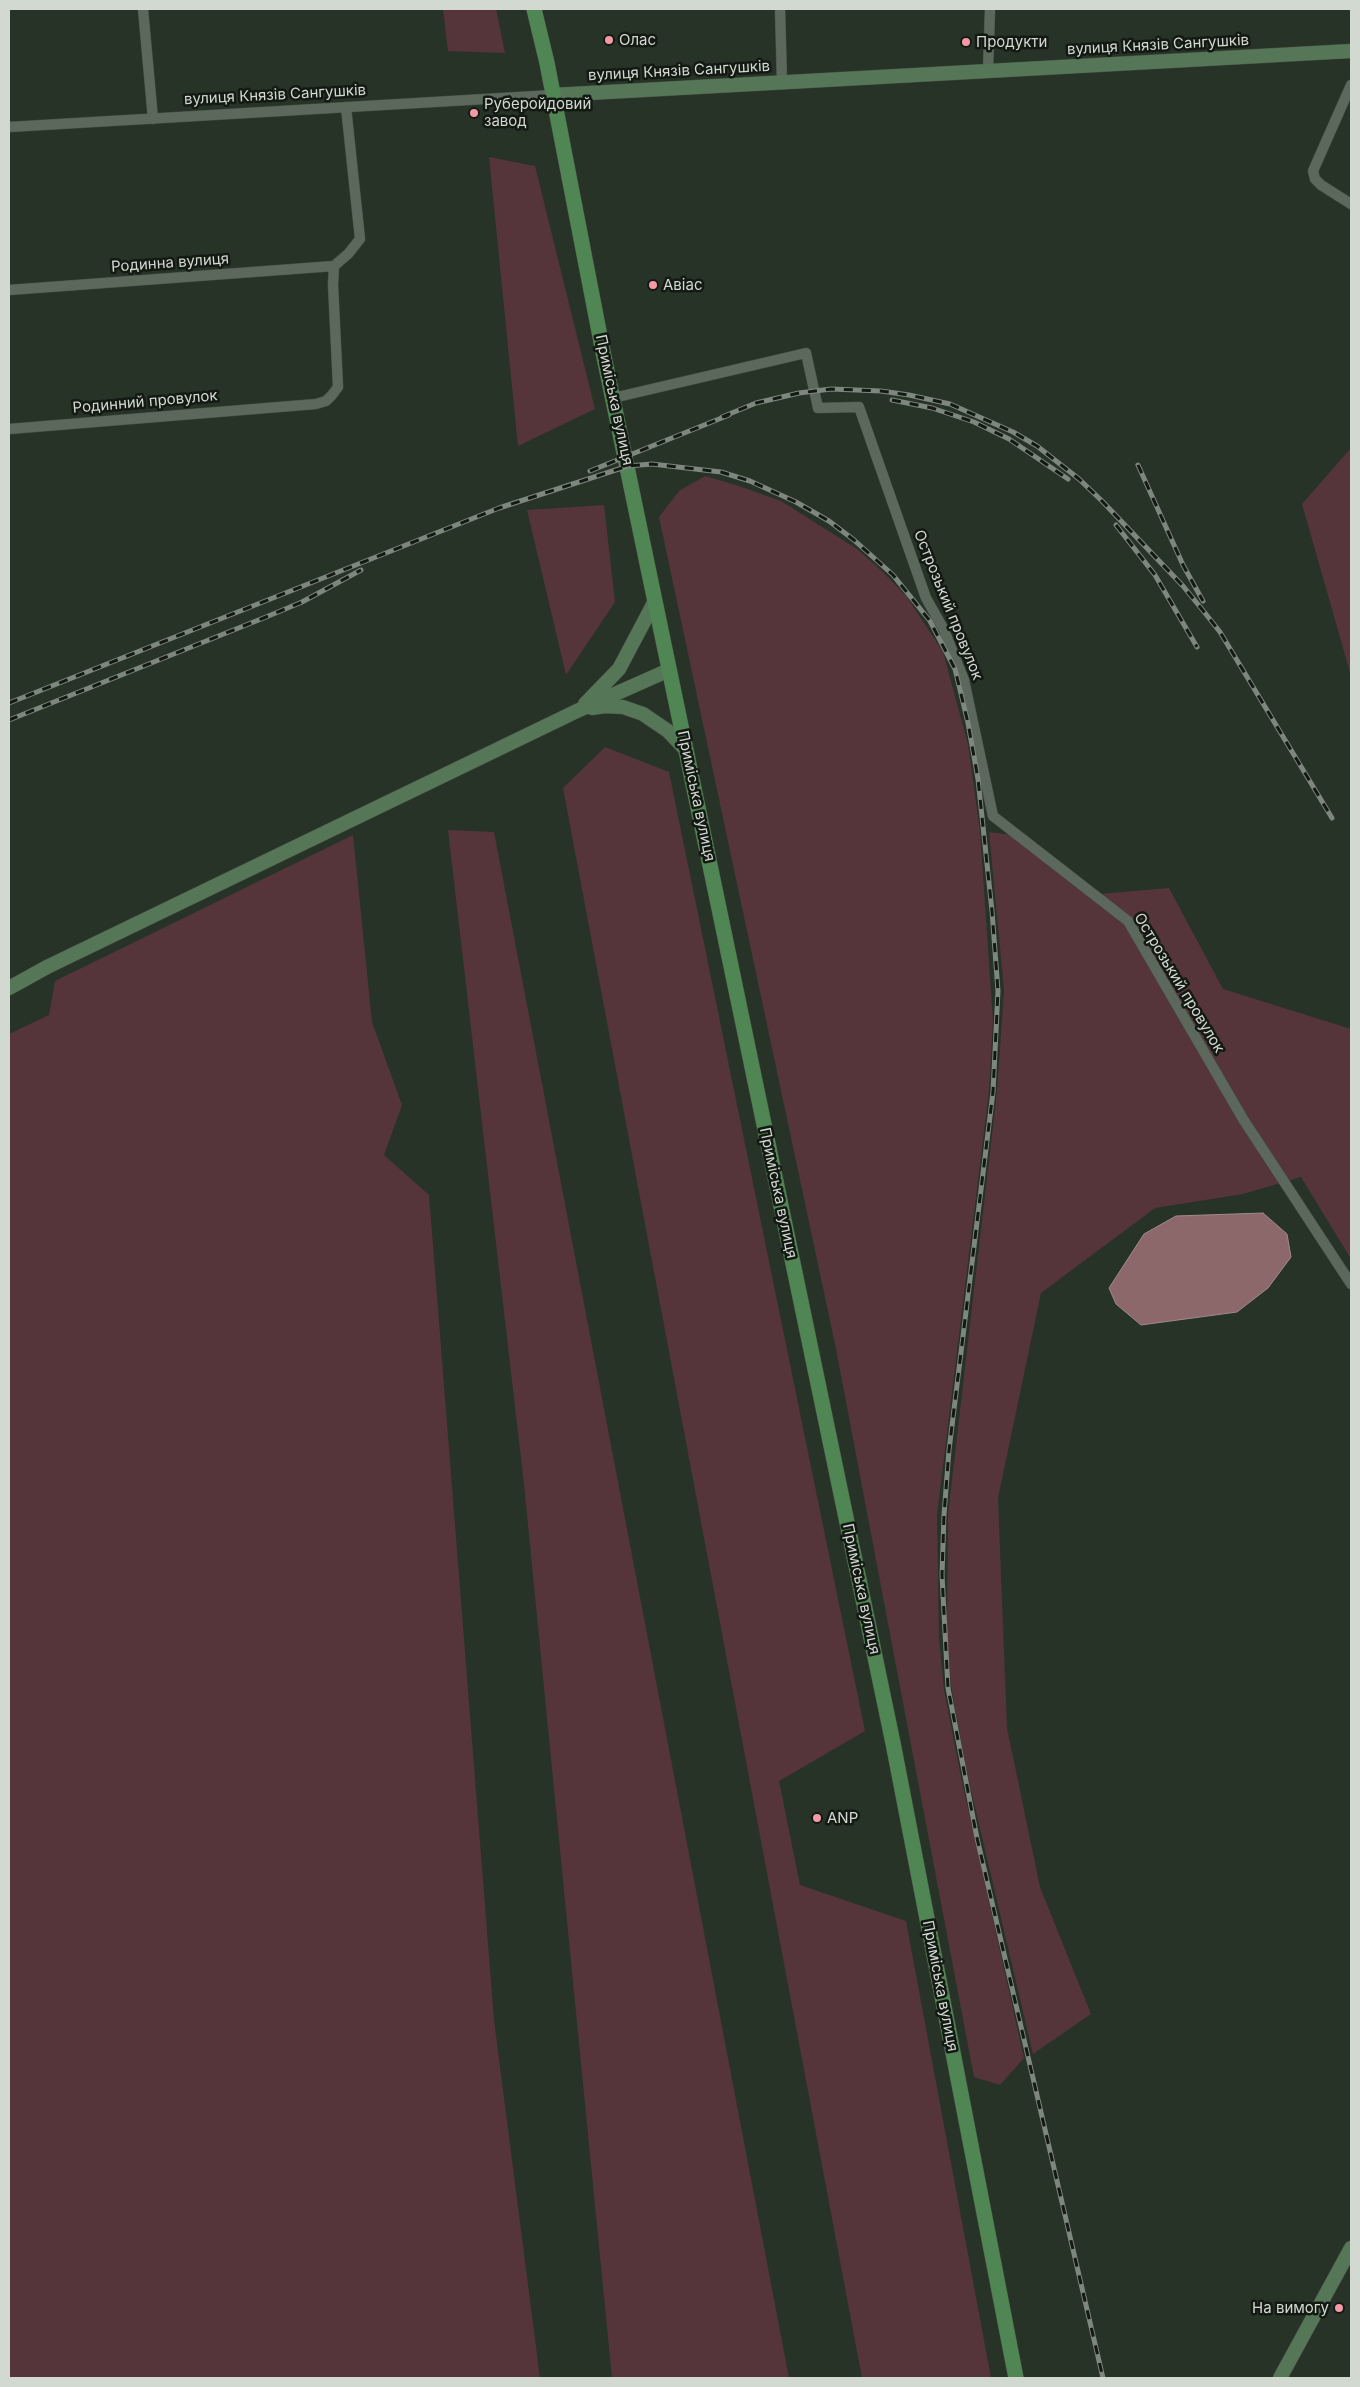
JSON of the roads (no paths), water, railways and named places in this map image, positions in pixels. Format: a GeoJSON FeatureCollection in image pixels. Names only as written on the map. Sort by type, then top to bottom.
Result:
{"type":"FeatureCollection","features":[{"type":"Feature","properties":{"kind":"main road","name":"Приміська вулиця"},"geometry":{"type":"LineString","coordinates":[[534,9],[669,670],[895,1752],[1016,2378]]}},
{"type":"Feature","properties":{"kind":"main road","name":"вулиця Князів Сангушків"},"geometry":{"type":"LineString","coordinates":[[553,95],[1351,51]]}},
{"type":"Feature","properties":{"kind":"main road"},"geometry":{"type":"LineString","coordinates":[[579,710],[618,668],[655,601]]}},
{"type":"Feature","properties":{"kind":"main road"},"geometry":{"type":"LineString","coordinates":[[9,988],[47,967],[579,710],[669,670]]}},
{"type":"Feature","properties":{"kind":"main road"},"geometry":{"type":"LineString","coordinates":[[579,710],[605,706],[623,707],[643,714],[668,732],[686,750]]}},
{"type":"Feature","properties":{"kind":"main road"},"geometry":{"type":"LineString","coordinates":[[1280,2378],[1351,2248]]}},
{"type":"Feature","properties":{"kind":"street"},"geometry":{"type":"LineString","coordinates":[[143,9],[154,119]]}},
{"type":"Feature","properties":{"kind":"street"},"geometry":{"type":"LineString","coordinates":[[780,9],[782,82]]}},
{"type":"Feature","properties":{"kind":"street"},"geometry":{"type":"LineString","coordinates":[[988,70],[990,9]]}},
{"type":"Feature","properties":{"kind":"street"},"geometry":{"type":"LineString","coordinates":[[1351,85],[1313,171],[1315,178],[1321,185],[1351,204]]}},
{"type":"Feature","properties":{"kind":"street","name":"вулиця Князів Сангушків"},"geometry":{"type":"LineString","coordinates":[[9,127],[553,95]]}},
{"type":"Feature","properties":{"kind":"street"},"geometry":{"type":"LineString","coordinates":[[334,266],[348,254],[360,239],[346,107]]}},
{"type":"Feature","properties":{"kind":"street","name":"Родинна вулиця"},"geometry":{"type":"LineString","coordinates":[[9,290],[334,266]]}},
{"type":"Feature","properties":{"kind":"street","name":"Родинний провулок"},"geometry":{"type":"LineString","coordinates":[[9,429],[316,404],[326,401],[338,387],[333,285],[334,266]]}},
{"type":"Feature","properties":{"kind":"street","name":"Острозький провулок"},"geometry":{"type":"LineString","coordinates":[[613,398],[806,353],[818,408],[859,407],[926,598],[944,630],[964,680],[993,816],[1128,922],[1243,1119],[1351,1284]]}},
{"type":"Feature","properties":{"kind":"railway"},"geometry":{"type":"LineString","coordinates":[[722,417],[756,403],[799,393],[831,389],[881,391],[950,404],[1013,432],[1037,446],[1079,479],[1102,501],[1183,586],[1205,613],[1220,632],[1332,818]]}},
{"type":"Feature","properties":{"kind":"railway"},"geometry":{"type":"LineString","coordinates":[[892,400],[932,408],[974,422],[1009,439],[1068,479]]}},
{"type":"Feature","properties":{"kind":"railway"},"geometry":{"type":"LineString","coordinates":[[590,471],[729,415]]}},
{"type":"Feature","properties":{"kind":"railway"},"geometry":{"type":"LineString","coordinates":[[9,703],[499,508],[628,466],[652,464],[721,472],[750,481],[796,502],[829,521],[854,540],[893,575],[930,621],[955,669],[968,723],[978,779],[992,911],[998,991],[993,1092],[949,1450],[944,1515],[942,1575],[948,1688],[977,1838],[1103,2378]]}},
{"type":"Feature","properties":{"kind":"railway"},"geometry":{"type":"LineString","coordinates":[[1138,465],[1183,565],[1203,601]]}},
{"type":"Feature","properties":{"kind":"railway"},"geometry":{"type":"LineString","coordinates":[[1116,525],[1155,575],[1197,647]]}},
{"type":"Feature","properties":{"kind":"railway"},"geometry":{"type":"LineString","coordinates":[[9,720],[302,602],[361,570]]}},
{"type":"Feature","properties":{"kind":"place","name":"Олас"},"geometry":{"type":"Point","coordinates":[609,40]}},
{"type":"Feature","properties":{"kind":"place","name":"Продукти"},"geometry":{"type":"Point","coordinates":[966,42]}},
{"type":"Feature","properties":{"kind":"place","name":"Руберойдовий завод"},"geometry":{"type":"Point","coordinates":[474,113]}},
{"type":"Feature","properties":{"kind":"place","name":"Авіас"},"geometry":{"type":"Point","coordinates":[653,285]}},
{"type":"Feature","properties":{"kind":"place","name":"ANP"},"geometry":{"type":"Point","coordinates":[817,1818]}},
{"type":"Feature","properties":{"kind":"place","name":"На вимогу"},"geometry":{"type":"Point","coordinates":[1339,2308]}}]}
